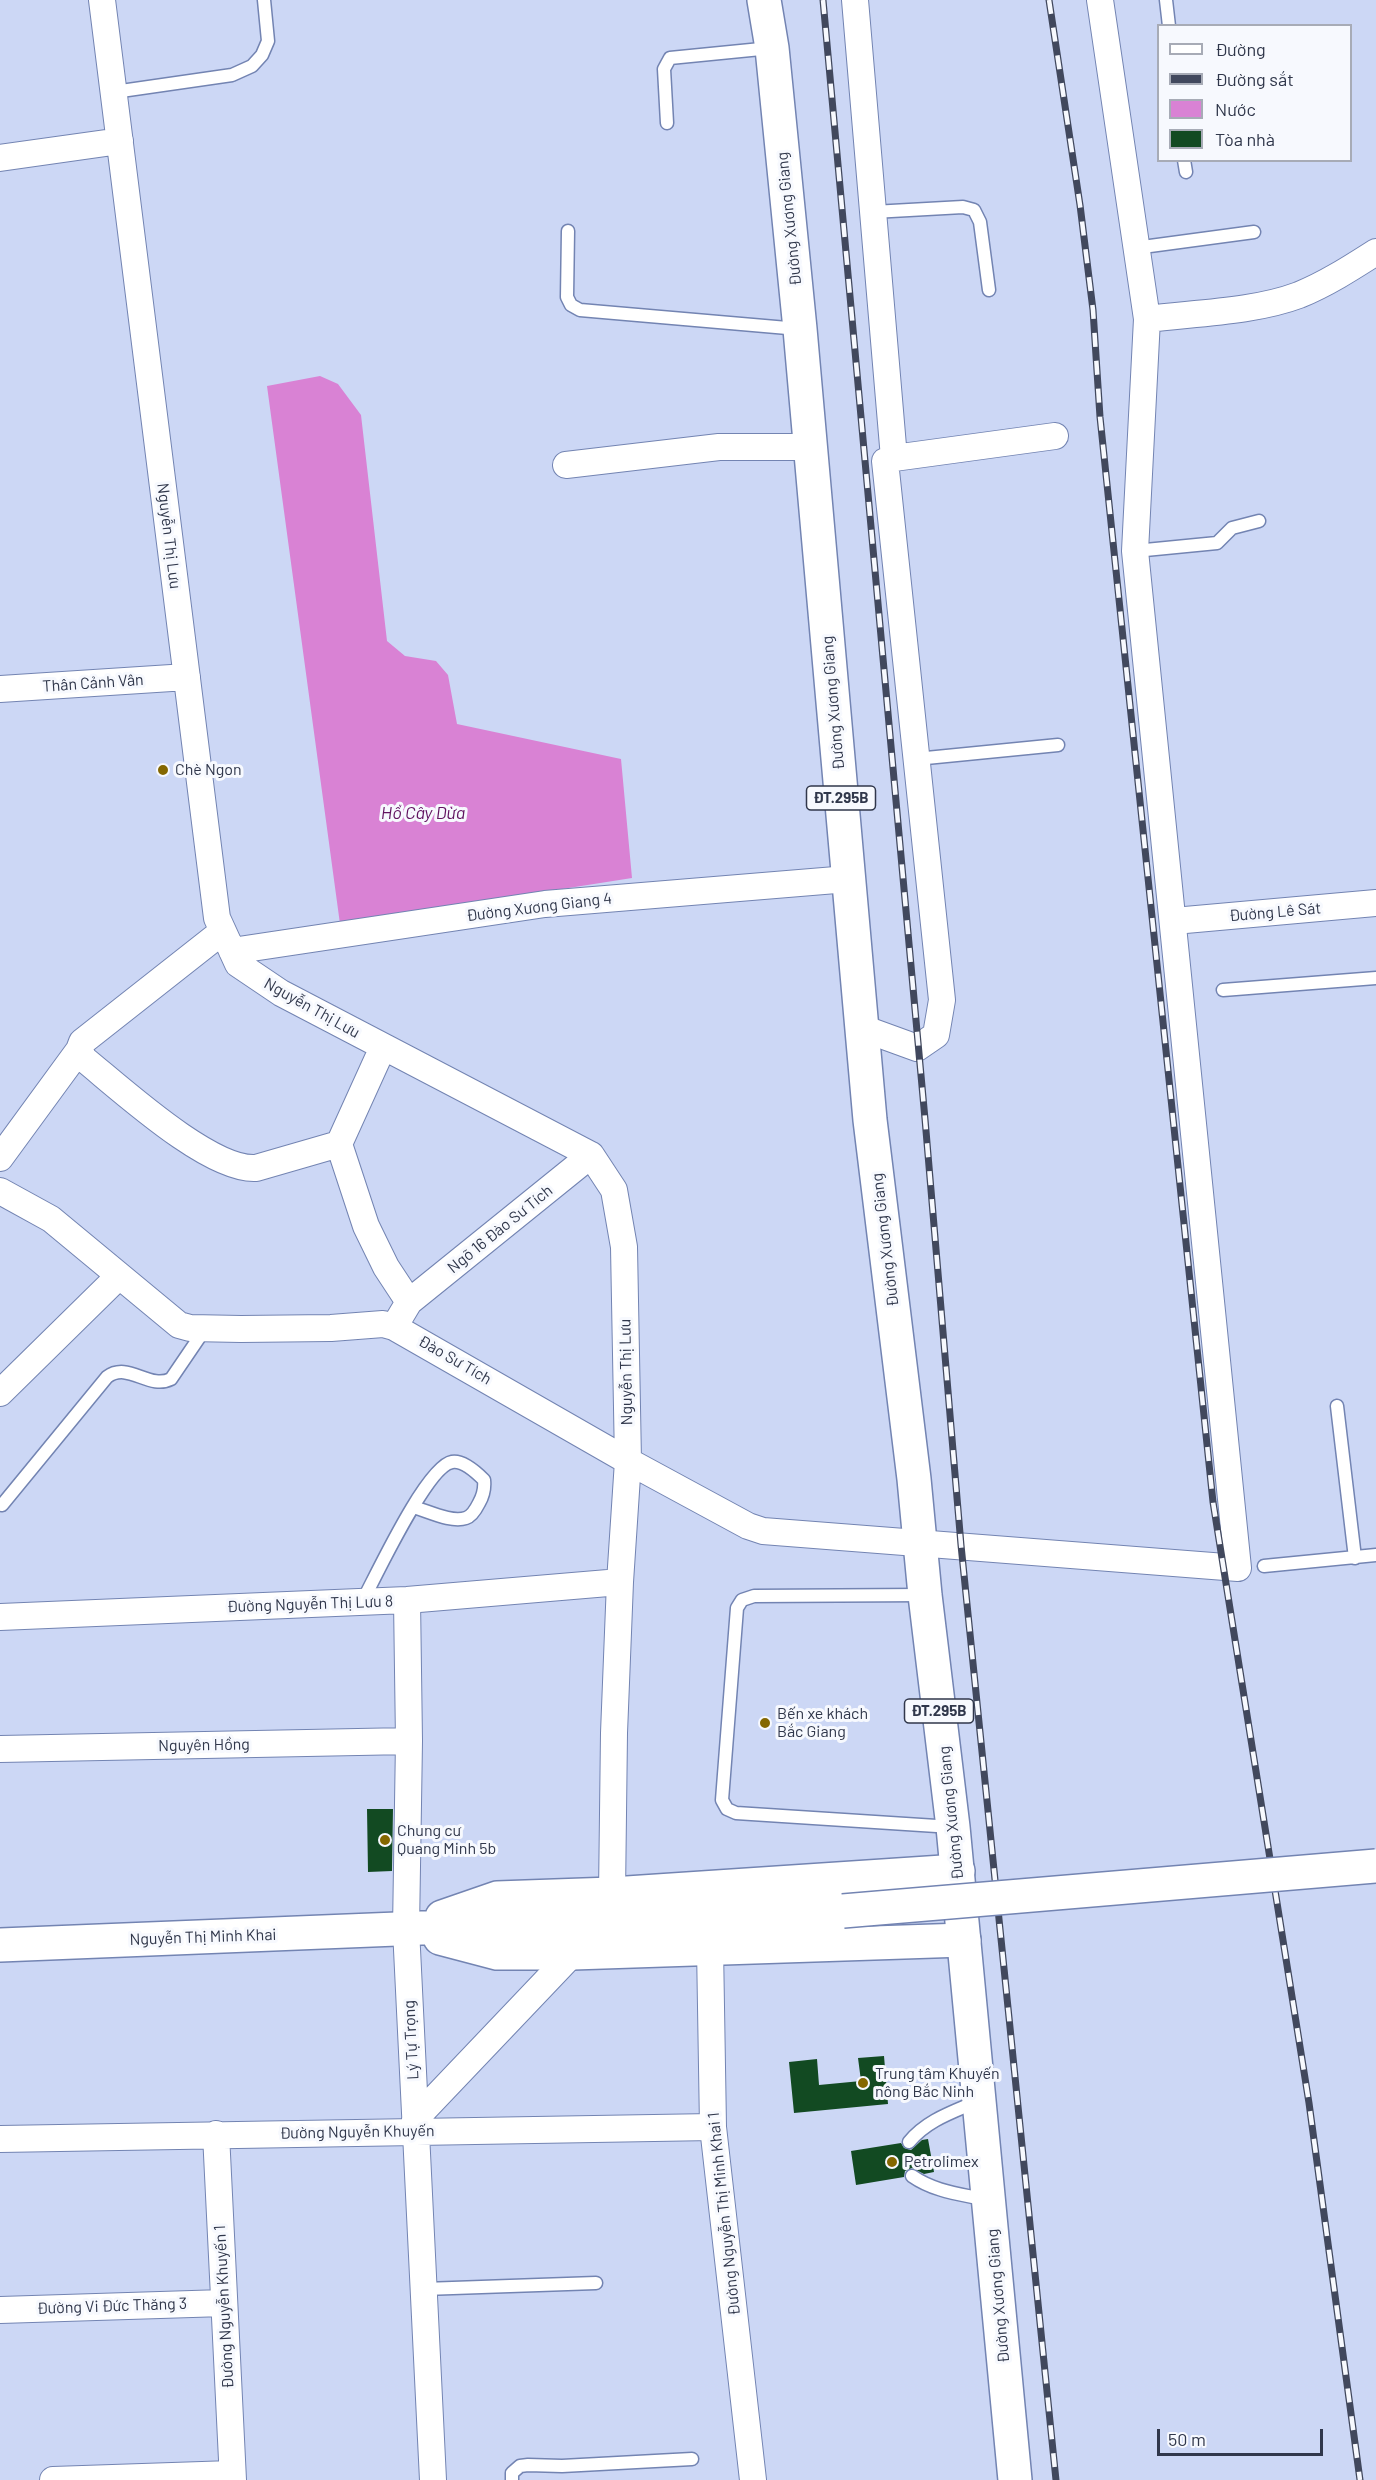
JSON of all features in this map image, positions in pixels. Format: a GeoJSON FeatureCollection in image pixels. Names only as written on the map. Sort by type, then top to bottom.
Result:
{"type":"FeatureCollection","features":[{"type":"Feature","properties":{"kind":"main road","name":"Đường Xương Giang"},"geometry":{"type":"LineString","coordinates":[[764,0],[772,48],[800,329],[870,1120],[913,1468],[925,1595],[958,1871],[1015,2480]]}},
{"type":"Feature","properties":{"kind":"main road","name":"Nguyễn Thị Minh Khai"},"geometry":{"type":"LineString","coordinates":[[0,1945],[843,1911],[1376,1866]]}},
{"type":"Feature","properties":{"kind":"main road"},"geometry":{"type":"LineString","coordinates":[[406,1929],[497,1898],[612,1894],[958,1871]]}},
{"type":"Feature","properties":{"kind":"main road"},"geometry":{"type":"LineString","coordinates":[[406,1929],[497,1953],[573,1953],[964,1940]]}},
{"type":"Feature","properties":{"kind":"street","name":"Nguyễn Thị Lưu"},"geometry":{"type":"LineString","coordinates":[[102,0],[217,918],[238,964],[281,993],[591,1155],[614,1190],[624,1247],[628,1461],[614,1733],[612,1894]]}},
{"type":"Feature","properties":{"kind":"street"},"geometry":{"type":"LineString","coordinates":[[855,0],[894,458]]}},
{"type":"Feature","properties":{"kind":"street"},"geometry":{"type":"LineString","coordinates":[[1100,0],[1147,319],[1135,551],[1174,921]]}},
{"type":"Feature","properties":{"kind":"street"},"geometry":{"type":"LineString","coordinates":[[0,158],[120,141]]}},
{"type":"Feature","properties":{"kind":"street"},"geometry":{"type":"LineString","coordinates":[[1147,319],[1251,306],[1297,296],[1336,278],[1376,252]]}},
{"type":"Feature","properties":{"kind":"street"},"geometry":{"type":"LineString","coordinates":[[862,1029],[918,1048],[936,1035],[942,1000],[885,461],[1055,435]]}},
{"type":"Feature","properties":{"kind":"street"},"geometry":{"type":"LineString","coordinates":[[566,465],[719,447],[810,447]]}},
{"type":"Feature","properties":{"kind":"street","name":"Thân Cảnh Vân"},"geometry":{"type":"LineString","coordinates":[[0,688],[187,677]]}},
{"type":"Feature","properties":{"kind":"street","name":"Đường Xương Giang 4"},"geometry":{"type":"LineString","coordinates":[[227,941],[545,903],[848,879]]}},
{"type":"Feature","properties":{"kind":"street","name":"Đường Lê Sát"},"geometry":{"type":"LineString","coordinates":[[1174,921],[1376,903]]}},
{"type":"Feature","properties":{"kind":"street","name":"Đào Sư Tích"},"geometry":{"type":"LineString","coordinates":[[0,1191],[51,1219],[179,1325],[205,1328],[331,1328],[383,1324],[394,1327],[628,1461],[748,1526],[763,1531],[1238,1568],[1174,921]]}},
{"type":"Feature","properties":{"kind":"street"},"geometry":{"type":"LineString","coordinates":[[0,1158],[79,1050],[82,1042],[227,941]]}},
{"type":"Feature","properties":{"kind":"street"},"geometry":{"type":"LineString","coordinates":[[383,1047],[339,1144],[366,1226],[386,1267],[409,1302],[394,1327]]}},
{"type":"Feature","properties":{"kind":"street"},"geometry":{"type":"LineString","coordinates":[[79,1050],[84,1059],[176,1133],[230,1164],[245,1169],[256,1168],[339,1144]]}},
{"type":"Feature","properties":{"kind":"street","name":"Ngõ 16 Đào Sư Tích"},"geometry":{"type":"LineString","coordinates":[[409,1302],[591,1155]]}},
{"type":"Feature","properties":{"kind":"street"},"geometry":{"type":"LineString","coordinates":[[0,1393],[118,1276]]}},
{"type":"Feature","properties":{"kind":"street","name":"Đường Nguyễn Thị Lưu 8"},"geometry":{"type":"LineString","coordinates":[[0,1617],[406,1600],[620,1582]]}},
{"type":"Feature","properties":{"kind":"street","name":"Lý Tự Trọng"},"geometry":{"type":"LineString","coordinates":[[406,1600],[409,1741],[406,1929],[433,2480]]}},
{"type":"Feature","properties":{"kind":"street","name":"Nguyên Hồng"},"geometry":{"type":"LineString","coordinates":[[0,1749],[409,1741]]}},
{"type":"Feature","properties":{"kind":"street","name":"Đường Nguyễn Thị Minh Khai 1"},"geometry":{"type":"LineString","coordinates":[[710,1947],[713,2127],[753,2480]]}},
{"type":"Feature","properties":{"kind":"street"},"geometry":{"type":"LineString","coordinates":[[415,2125],[573,1953]]}},
{"type":"Feature","properties":{"kind":"street","name":"Đường Nguyễn Khuyến"},"geometry":{"type":"LineString","coordinates":[[0,2139],[216,2134],[415,2125],[713,2127]]}},
{"type":"Feature","properties":{"kind":"street","name":"Đường Nguyễn Khuyến 1"},"geometry":{"type":"LineString","coordinates":[[216,2134],[233,2477]]}},
{"type":"Feature","properties":{"kind":"street","name":"Đường Vi Đức Thăng 3"},"geometry":{"type":"LineString","coordinates":[[0,2310],[224,2303]]}},
{"type":"Feature","properties":{"kind":"street"},"geometry":{"type":"LineString","coordinates":[[53,2480],[233,2477]]}},
{"type":"Feature","properties":{"kind":"lane"},"geometry":{"type":"LineString","coordinates":[[114,92],[232,75],[252,66],[262,55],[268,41],[264,0]]}},
{"type":"Feature","properties":{"kind":"lane"},"geometry":{"type":"LineString","coordinates":[[1166,0],[1169,24]]}},
{"type":"Feature","properties":{"kind":"lane"},"geometry":{"type":"LineString","coordinates":[[667,123],[664,69],[670,58],[772,48]]}},
{"type":"Feature","properties":{"kind":"lane"},"geometry":{"type":"LineString","coordinates":[[873,212],[963,207],[974,210],[980,222],[989,290]]}},
{"type":"Feature","properties":{"kind":"lane"},"geometry":{"type":"LineString","coordinates":[[568,231],[567,297],[571,306],[580,310],[800,329]]}},
{"type":"Feature","properties":{"kind":"lane"},"geometry":{"type":"LineString","coordinates":[[1135,248],[1254,231]]}},
{"type":"Feature","properties":{"kind":"lane"},"geometry":{"type":"LineString","coordinates":[[1135,551],[1217,543],[1232,528],[1259,521]]}},
{"type":"Feature","properties":{"kind":"lane"},"geometry":{"type":"LineString","coordinates":[[916,759],[1058,745]]}},
{"type":"Feature","properties":{"kind":"lane"},"geometry":{"type":"LineString","coordinates":[[1223,990],[1376,978]]}},
{"type":"Feature","properties":{"kind":"lane"},"geometry":{"type":"LineString","coordinates":[[2,1505],[107,1377],[113,1372],[121,1371],[157,1382],[171,1379],[205,1328]]}},
{"type":"Feature","properties":{"kind":"lane"},"geometry":{"type":"LineString","coordinates":[[1337,1406],[1355,1558]]}},
{"type":"Feature","properties":{"kind":"lane"},"geometry":{"type":"LineString","coordinates":[[362,1602],[413,1507],[425,1486],[439,1469],[451,1462],[466,1466],[484,1480],[484,1492],[469,1517],[453,1518],[413,1507]]}},
{"type":"Feature","properties":{"kind":"lane"},"geometry":{"type":"LineString","coordinates":[[1264,1566],[1376,1555]]}},
{"type":"Feature","properties":{"kind":"lane"},"geometry":{"type":"LineString","coordinates":[[925,1595],[754,1596],[742,1600],[737,1608],[722,1800],[727,1809],[736,1813],[953,1827]]}},
{"type":"Feature","properties":{"kind":"lane"},"geometry":{"type":"LineString","coordinates":[[909,2142],[918,2130],[932,2121],[979,2100]]}},
{"type":"Feature","properties":{"kind":"lane"},"geometry":{"type":"LineString","coordinates":[[912,2176],[939,2190],[989,2200]]}},
{"type":"Feature","properties":{"kind":"lane"},"geometry":{"type":"LineString","coordinates":[[424,2289],[596,2283]]}},
{"type":"Feature","properties":{"kind":"lane"},"geometry":{"type":"LineString","coordinates":[[512,2480],[512,2473],[520,2466],[528,2465],[562,2466],[692,2459]]}},
{"type":"Feature","properties":{"kind":"water","name":"Hồ Cây Dừa"},"geometry":{"type":"Polygon","coordinates":[[[320,376],[338,384],[361,415],[387,641],[405,656],[436,661],[448,675],[457,724],[621,759],[632,878],[340,924],[267,386],[320,376]]]}},
{"type":"Feature","properties":{"kind":"building","name":"Chung cư Quang Minh 5b"},"geometry":{"type":"Polygon","coordinates":[[[367,1809],[393,1809],[392,1871],[368,1872],[367,1809]]]}},
{"type":"Feature","properties":{"kind":"building","name":"Trung tâm Khuyến nông Bắc Ninh"},"geometry":{"type":"Polygon","coordinates":[[[884,2056],[888,2104],[794,2113],[789,2062],[817,2059],[819,2085],[861,2081],[858,2058],[884,2056]]]}},
{"type":"Feature","properties":{"kind":"building","name":"Petrolimex"},"geometry":{"type":"Polygon","coordinates":[[[928,2139],[934,2172],[924,2174],[912,2168],[905,2171],[904,2177],[856,2185],[851,2151],[901,2143],[904,2148],[911,2150],[922,2140],[928,2139]]]}},
{"type":"Feature","properties":{"kind":"railway"},"geometry":{"type":"LineString","coordinates":[[823,0],[925,1119],[961,1545],[1056,2480]]}},
{"type":"Feature","properties":{"kind":"railway"},"geometry":{"type":"LineString","coordinates":[[1049,0],[1080,205],[1093,310],[1100,417],[1213,1502],[1309,2103],[1360,2480]]}},
{"type":"Feature","properties":{"kind":"place","name":"Chè Ngon"},"geometry":{"type":"Point","coordinates":[163,770]}},
{"type":"Feature","properties":{"kind":"place","name":"Bến xe khách Bắc Giang"},"geometry":{"type":"Point","coordinates":[765,1723]}},
{"type":"Feature","properties":{"kind":"place","name":"Chung cư Quang Minh 5b"},"geometry":{"type":"Point","coordinates":[385,1840]}},
{"type":"Feature","properties":{"kind":"place","name":"Trung tâm Khuyến nông Bắc Ninh"},"geometry":{"type":"Point","coordinates":[863,2083]}},
{"type":"Feature","properties":{"kind":"place","name":"Petrolimex"},"geometry":{"type":"Point","coordinates":[892,2162]}}]}
